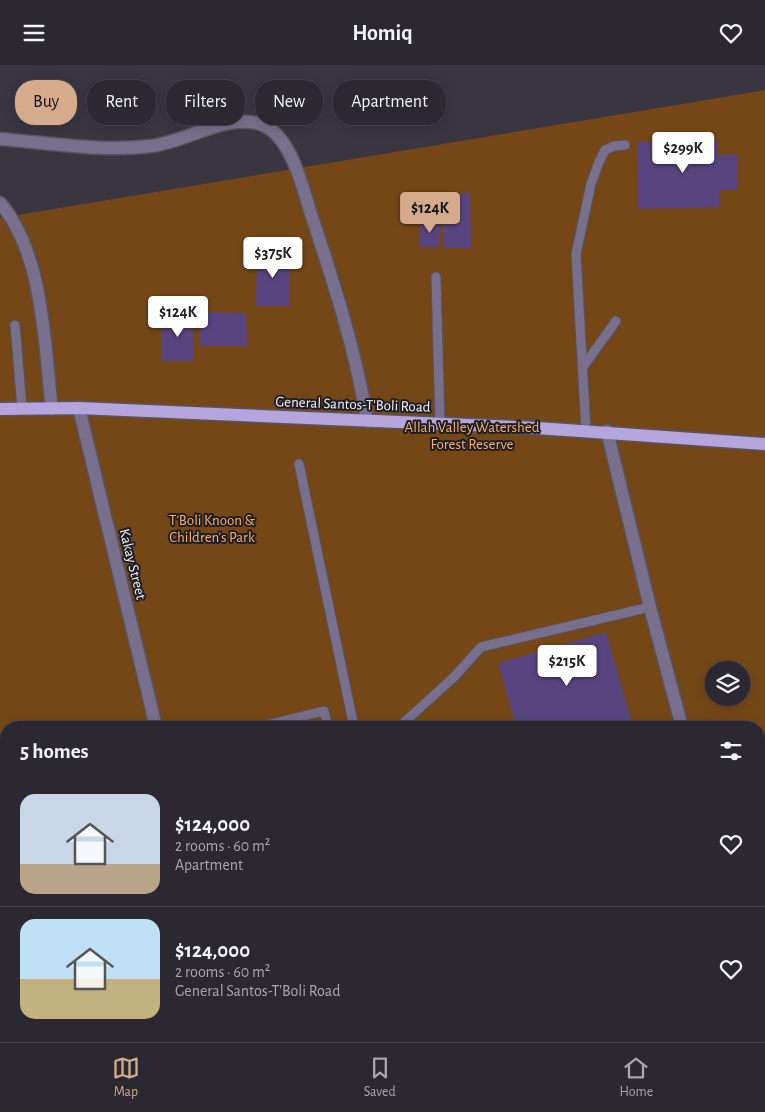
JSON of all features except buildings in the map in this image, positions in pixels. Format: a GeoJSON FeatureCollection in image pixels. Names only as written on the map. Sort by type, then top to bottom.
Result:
{"type":"FeatureCollection","features":[{"type":"Feature","properties":{"kind":"main road","name":"General Santos-T'Boli Road"},"geometry":{"type":"LineString","coordinates":[[0,409],[79,409],[586,430],[765,444]]}},
{"type":"Feature","properties":{"kind":"street"},"geometry":{"type":"LineString","coordinates":[[0,139],[124,149],[154,146],[219,126],[245,122],[267,127],[277,135],[287,150],[301,182],[347,327],[367,421]]}},
{"type":"Feature","properties":{"kind":"street"},"geometry":{"type":"LineString","coordinates":[[0,203],[8,212],[22,238],[34,271],[52,409]]}},
{"type":"Feature","properties":{"kind":"street","name":"Kakay Street"},"geometry":{"type":"LineString","coordinates":[[79,409],[155,721]]}},
{"type":"Feature","properties":{"kind":"street"},"geometry":{"type":"LineString","coordinates":[[607,431],[680,721]]}},
{"type":"Feature","properties":{"kind":"lane"},"geometry":{"type":"LineString","coordinates":[[586,430],[576,254],[591,184],[599,162],[605,150],[625,145]]}},
{"type":"Feature","properties":{"kind":"lane"},"geometry":{"type":"LineString","coordinates":[[436,277],[440,424]]}},
{"type":"Feature","properties":{"kind":"lane"},"geometry":{"type":"LineString","coordinates":[[583,367],[616,321]]}},
{"type":"Feature","properties":{"kind":"lane"},"geometry":{"type":"LineString","coordinates":[[15,325],[22,408]]}},
{"type":"Feature","properties":{"kind":"lane"},"geometry":{"type":"LineString","coordinates":[[299,464],[353,721]]}},
{"type":"Feature","properties":{"kind":"lane"},"geometry":{"type":"LineString","coordinates":[[406,721],[454,677],[480,647],[650,607]]}},
{"type":"Feature","properties":{"kind":"lane"},"geometry":{"type":"LineString","coordinates":[[283,721],[324,711],[326,721]]}},
{"type":"Feature","properties":{"kind":"green space","name":"Allah Valley Watershed Forest Reserve"},"geometry":{"type":"Polygon","coordinates":[[[765,90],[765,721],[0,721],[0,218],[765,90]]]}},
{"type":"Feature","properties":{"kind":"park label","name":"T'Boli Knoon & Children's Park"},"geometry":{"type":"Point","coordinates":[212,528]}}]}
